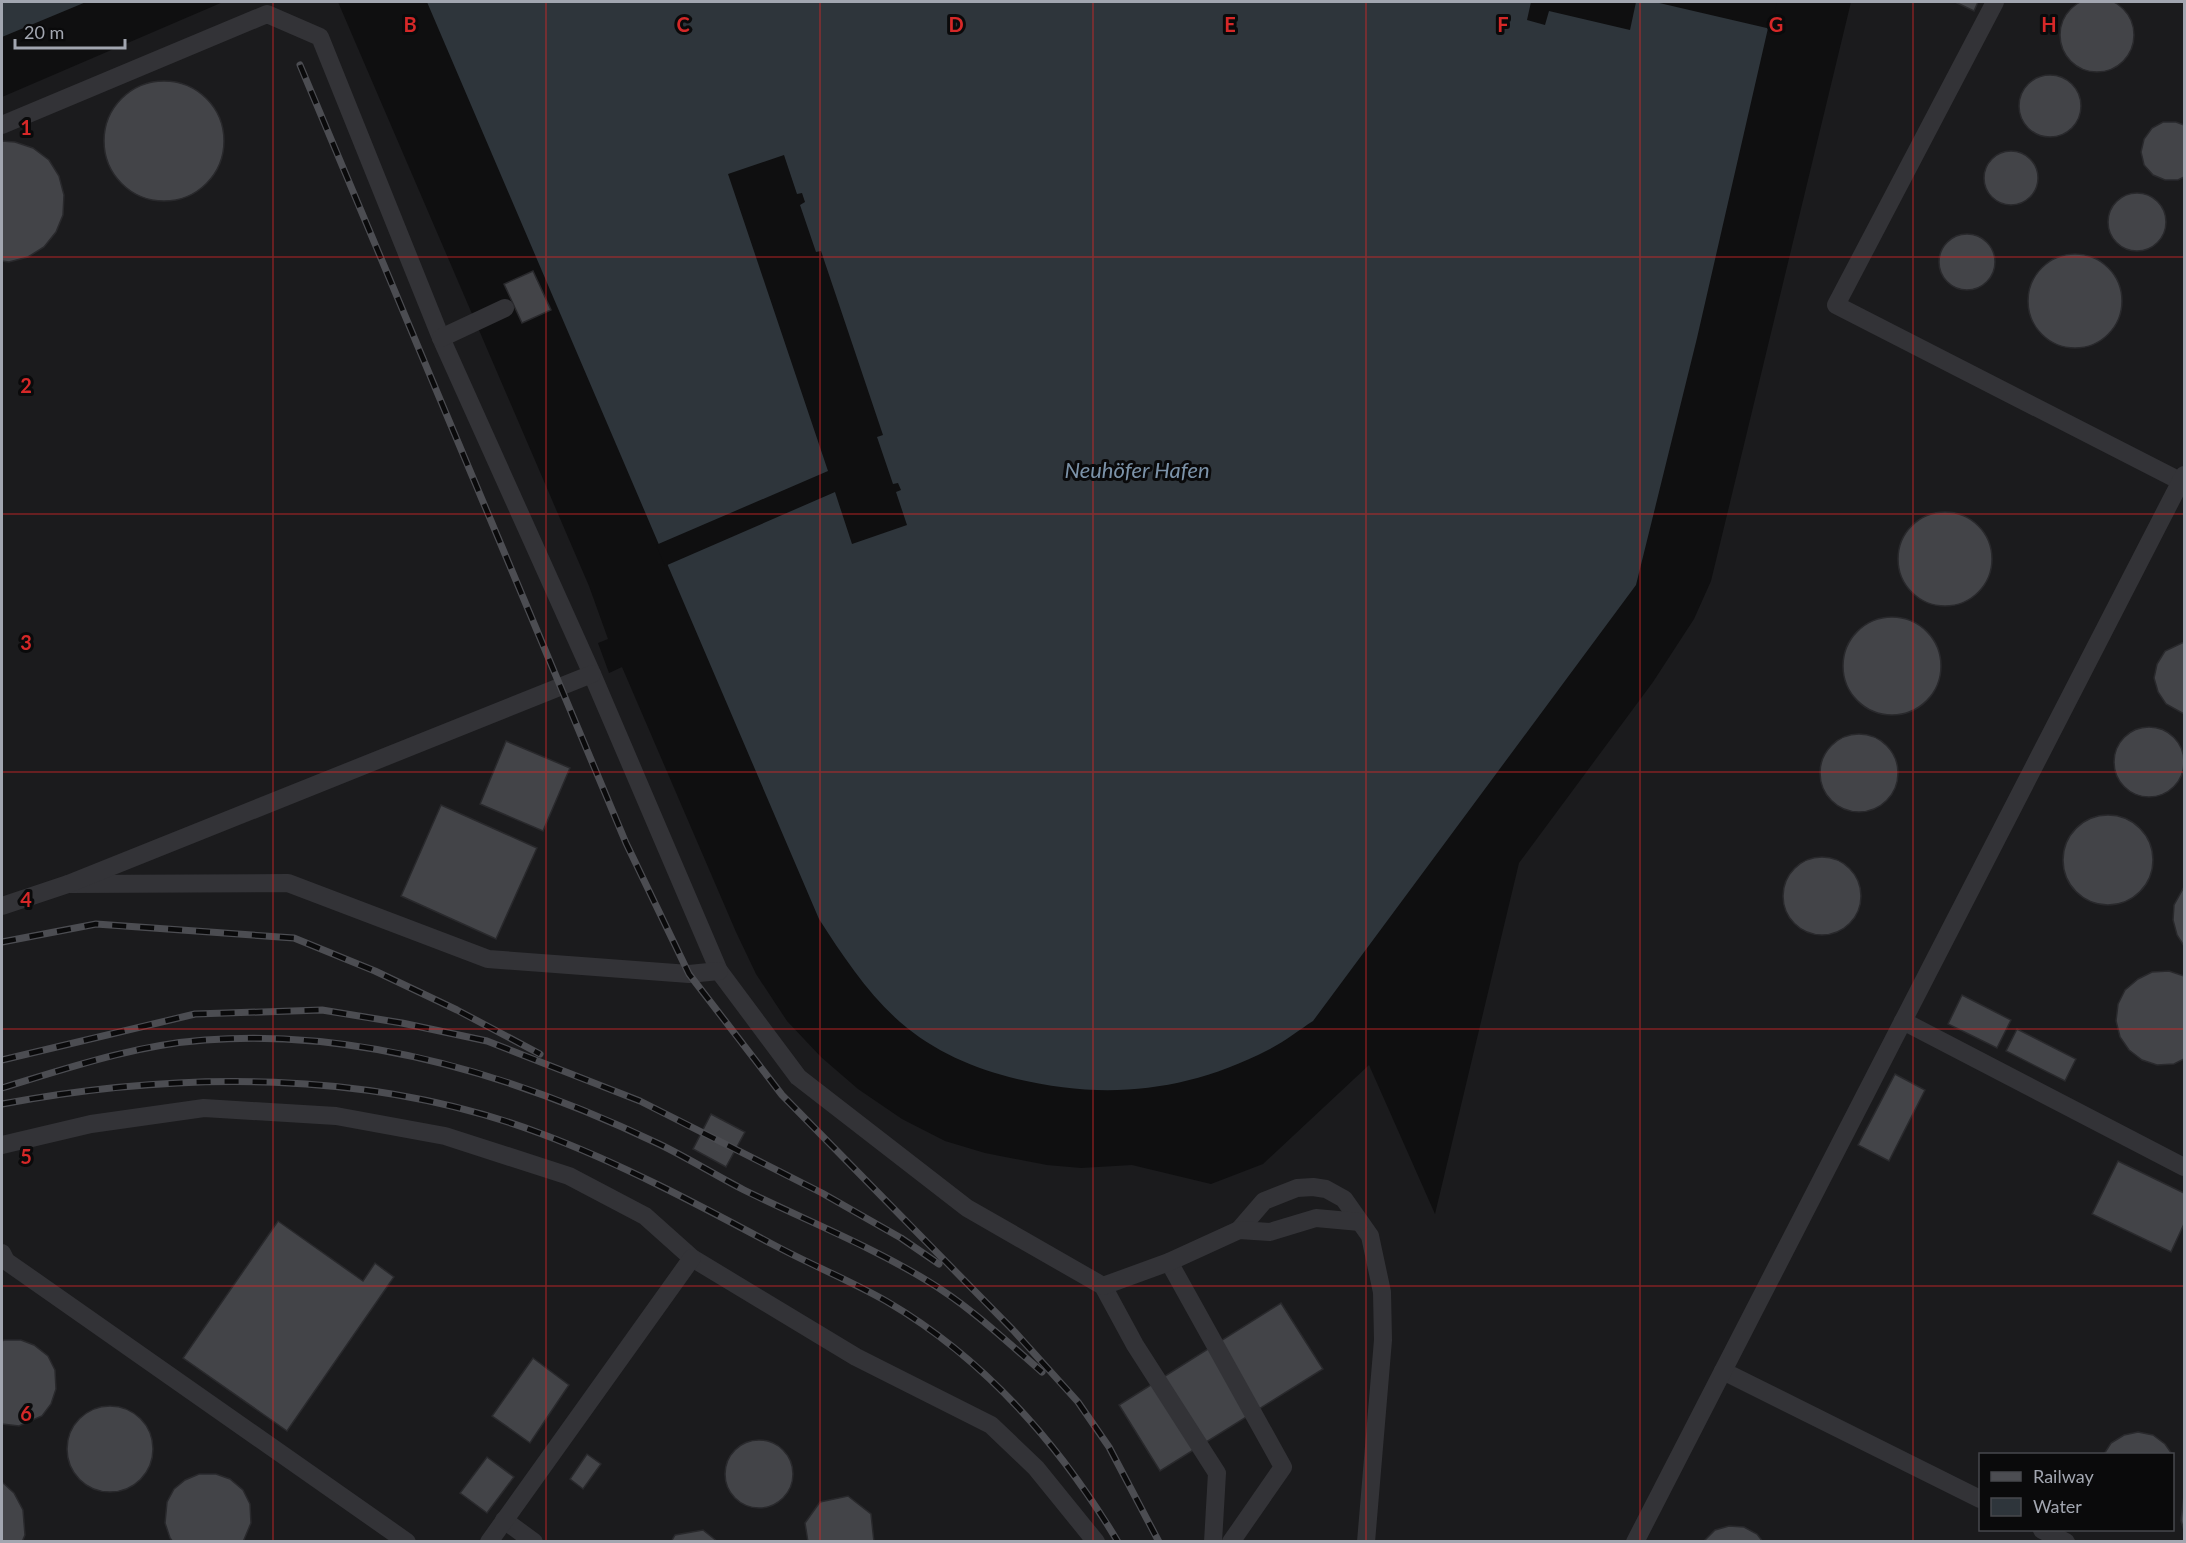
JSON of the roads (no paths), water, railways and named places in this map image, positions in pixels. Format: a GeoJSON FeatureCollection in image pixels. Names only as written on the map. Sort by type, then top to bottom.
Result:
{"type":"FeatureCollection","features":[{"type":"Feature","properties":{"kind":"lane"},"geometry":{"type":"LineString","coordinates":[[1635,1542],[2183,480],[1836,305],[1995,2]]}},
{"type":"Feature","properties":{"kind":"lane"},"geometry":{"type":"LineString","coordinates":[[2,126],[267,14],[320,37],[441,338],[592,674],[719,971],[798,1077],[967,1208],[1103,1286],[1135,1345],[1217,1473],[1213,1542]]}},
{"type":"Feature","properties":{"kind":"lane"},"geometry":{"type":"LineString","coordinates":[[441,338],[505,308]]}},
{"type":"Feature","properties":{"kind":"lane"},"geometry":{"type":"LineString","coordinates":[[2,906],[68,884],[592,674]]}},
{"type":"Feature","properties":{"kind":"lane"},"geometry":{"type":"LineString","coordinates":[[68,884],[288,883],[488,959],[689,974],[719,971]]}},
{"type":"Feature","properties":{"kind":"lane"},"geometry":{"type":"LineString","coordinates":[[1903,1021],[2184,1167]]}},
{"type":"Feature","properties":{"kind":"lane"},"geometry":{"type":"LineString","coordinates":[[2,1145],[91,1124],[204,1108],[336,1116],[445,1136],[569,1176],[645,1216],[692,1258],[856,1357],[992,1425],[1036,1468],[1096,1542]]}},
{"type":"Feature","properties":{"kind":"lane"},"geometry":{"type":"LineString","coordinates":[[1103,1286],[1169,1262],[1239,1230],[1264,1201],[1297,1188],[1326,1189],[1344,1199],[1370,1236],[1375,1251],[1383,1309],[1366,1542]]}},
{"type":"Feature","properties":{"kind":"lane"},"geometry":{"type":"LineString","coordinates":[[1239,1230],[1270,1232],[1316,1218],[1360,1221]]}},
{"type":"Feature","properties":{"kind":"lane"},"geometry":{"type":"LineString","coordinates":[[2,1253],[6,1261],[407,1542]]}},
{"type":"Feature","properties":{"kind":"lane"},"geometry":{"type":"LineString","coordinates":[[489,1542],[692,1258]]}},
{"type":"Feature","properties":{"kind":"lane"},"geometry":{"type":"LineString","coordinates":[[1169,1262],[1283,1467],[1231,1542]]}},
{"type":"Feature","properties":{"kind":"lane"},"geometry":{"type":"LineString","coordinates":[[1723,1371],[1979,1499]]}},
{"type":"Feature","properties":{"kind":"lane"},"geometry":{"type":"LineString","coordinates":[[504,1520],[534,1542]]}},
{"type":"Feature","properties":{"kind":"lane"},"geometry":{"type":"LineString","coordinates":[[2044,1531],[2066,1542]]}},
{"type":"Feature","properties":{"kind":"water"},"geometry":{"type":"Polygon","coordinates":[[[2,2],[86,2],[2,37],[2,2]]]}},
{"type":"Feature","properties":{"kind":"water","name":"Neuhöfer Hafen"},"geometry":{"type":"Polygon","coordinates":[[[427,2],[1774,2],[1697,338],[1636,585],[1313,1021],[1268,1050],[1207,1075],[1145,1088],[1082,1089],[1050,1086],[1017,1079],[955,1058],[926,1042],[900,1022],[877,999],[846,960],[819,919],[427,2]]]}},
{"type":"Feature","properties":{"kind":"railway"},"geometry":{"type":"LineString","coordinates":[[300,65],[626,843],[689,974],[782,1095],[1013,1330],[1078,1402],[1109,1447],[1159,1542]]}},
{"type":"Feature","properties":{"kind":"railway"},"geometry":{"type":"LineString","coordinates":[[2,942],[96,924],[294,938],[375,971],[457,1010],[540,1054]]}},
{"type":"Feature","properties":{"kind":"railway"},"geometry":{"type":"LineString","coordinates":[[2,1060],[195,1014],[322,1010],[402,1023],[487,1041],[640,1101],[822,1193],[901,1238],[939,1264]]}},
{"type":"Feature","properties":{"kind":"railway"},"geometry":{"type":"LineString","coordinates":[[2,1088],[127,1052],[205,1040],[264,1038],[322,1042],[381,1050],[438,1062],[495,1078],[606,1120],[670,1149],[744,1190],[882,1255],[957,1300],[1042,1372]]}},
{"type":"Feature","properties":{"kind":"railway"},"geometry":{"type":"LineString","coordinates":[[2,1104],[69,1093],[137,1086],[206,1082],[274,1082],[343,1087],[410,1097],[477,1113],[542,1134],[659,1185],[872,1293],[922,1324],[955,1349],[1017,1406],[1071,1471],[1118,1542]]}}]}
